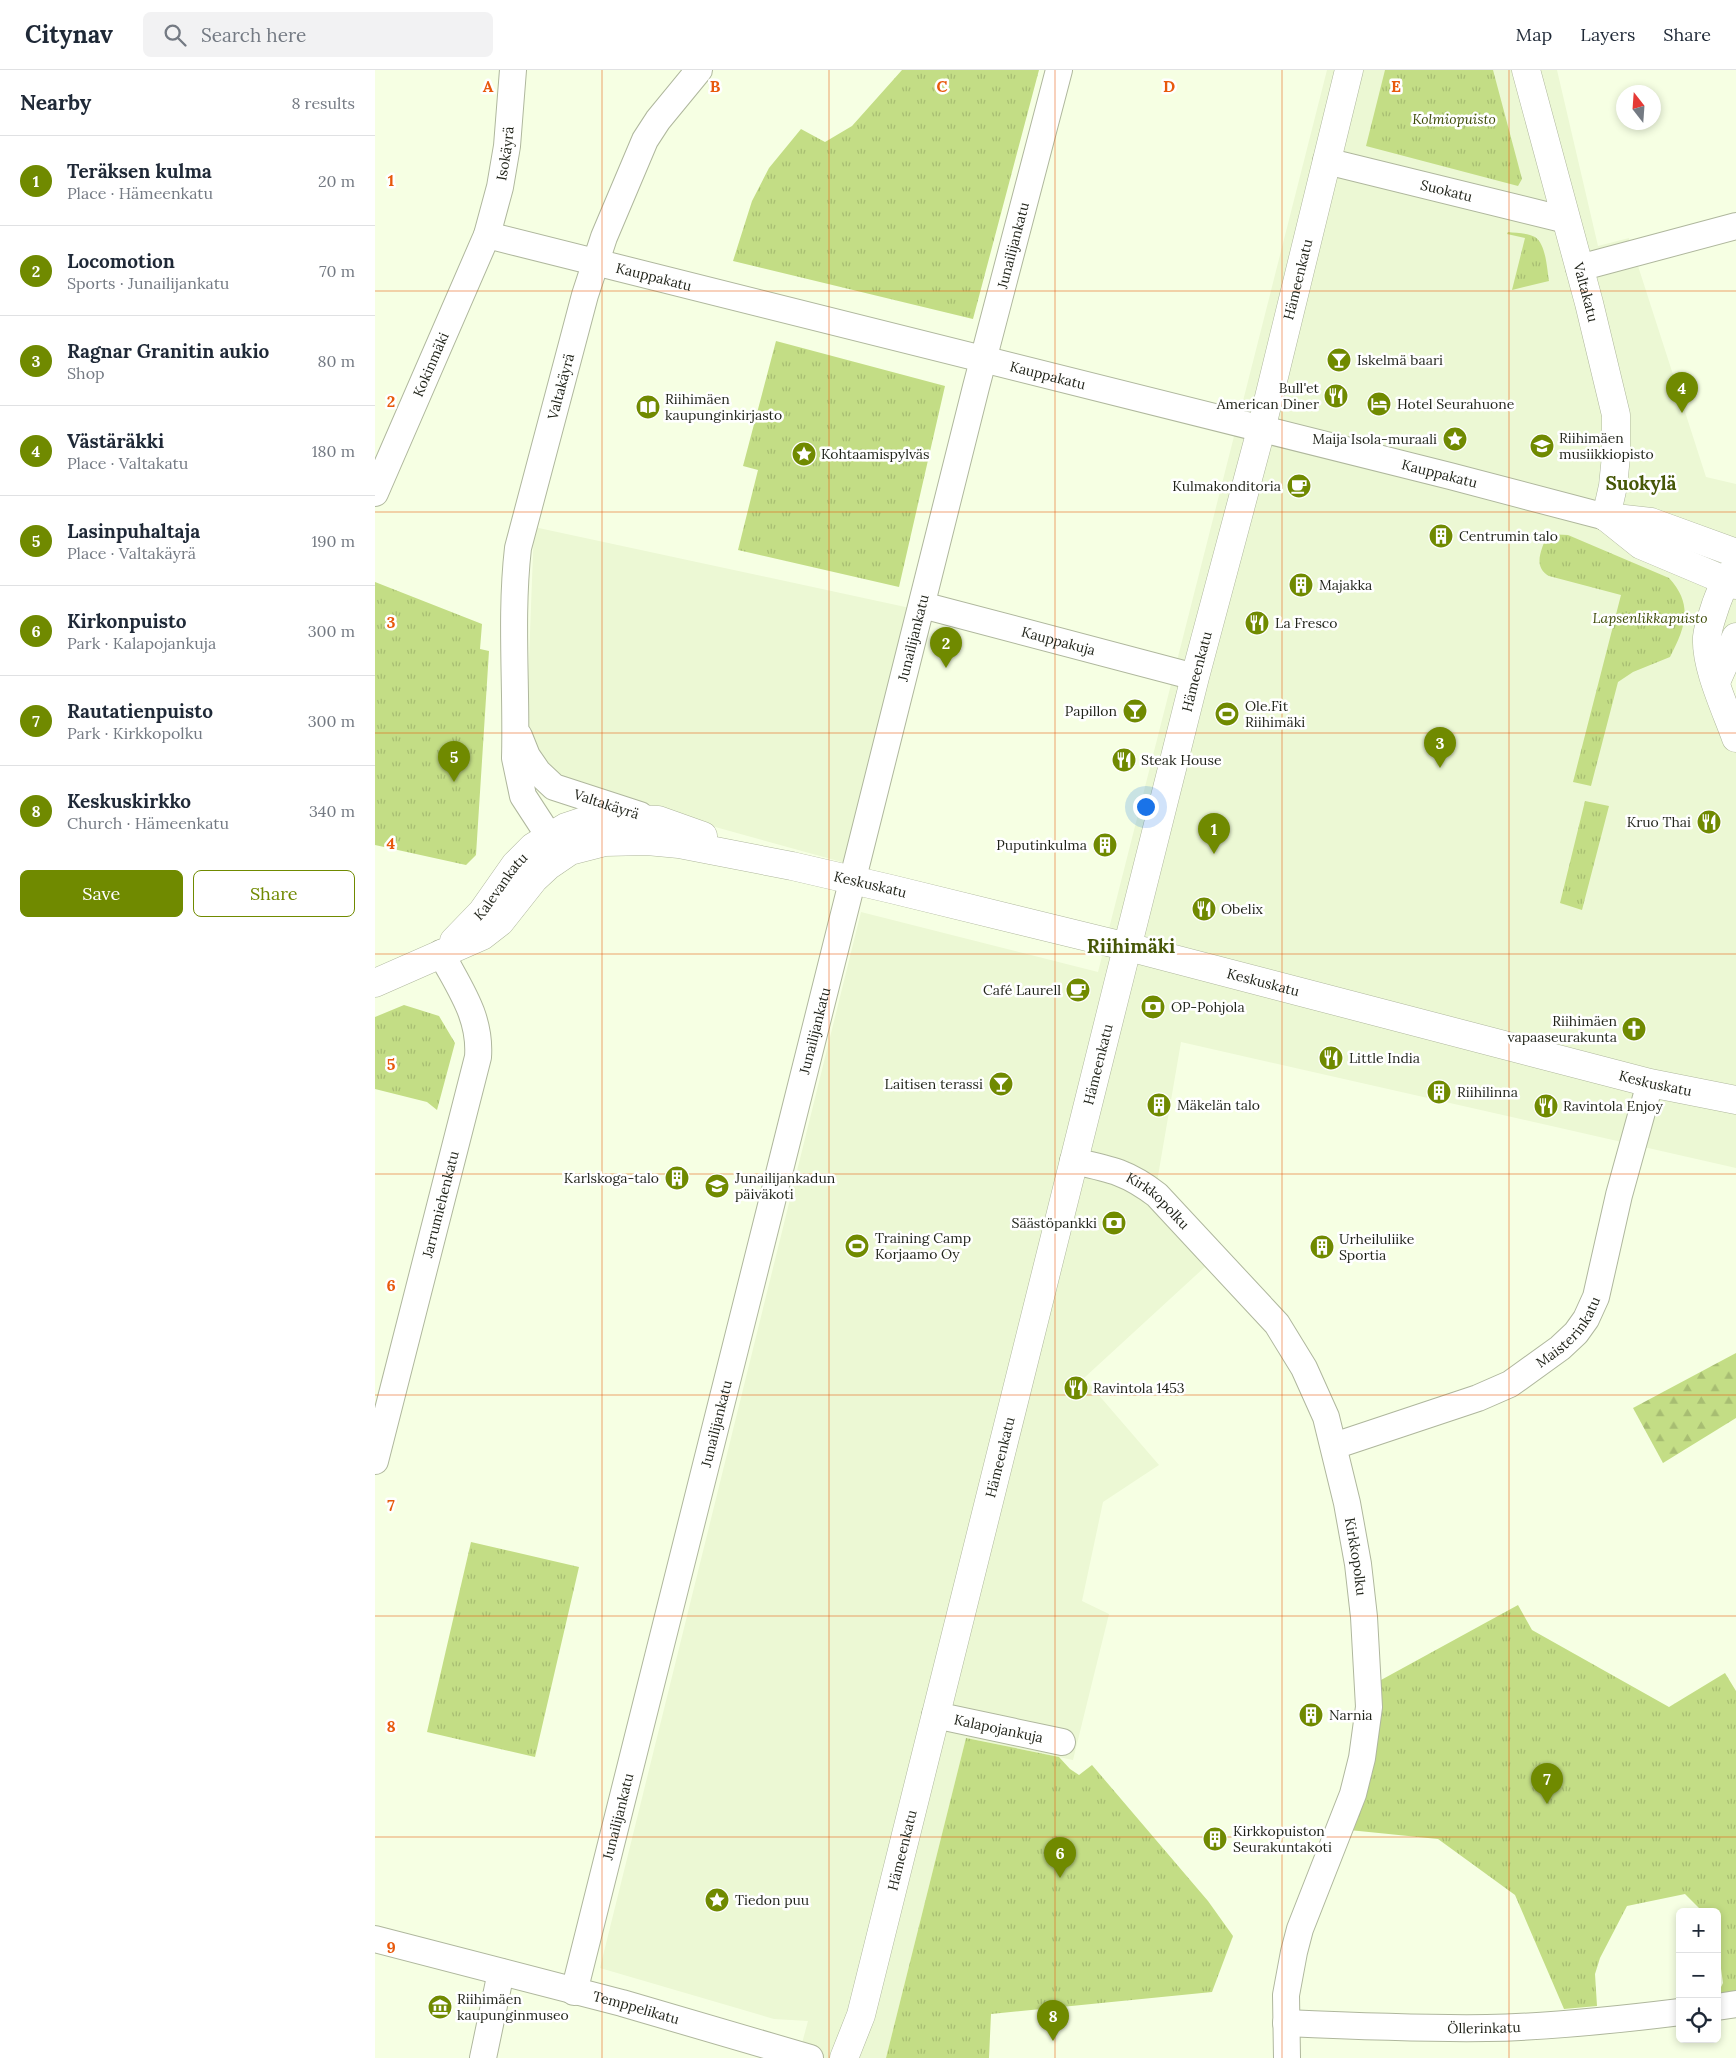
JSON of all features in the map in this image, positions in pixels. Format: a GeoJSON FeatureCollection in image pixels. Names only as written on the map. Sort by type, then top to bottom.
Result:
{"type":"FeatureCollection","features":[{"type":"Feature","properties":{"kind":"street","name":"Isokäyrä"},"geometry":{"type":"LineString","coordinates":[[487,235],[500,188],[507,146],[513,70]]}},
{"type":"Feature","properties":{"kind":"street","name":"Valtakäyrä"},"geometry":{"type":"LineString","coordinates":[[562,838],[523,796],[515,758],[514,637],[518,548],[595,262],[645,140],[658,120],[699,70]]}},
{"type":"Feature","properties":{"kind":"street","name":"Junailijankatu"},"geometry":{"type":"LineString","coordinates":[[574,1992],[983,360],[1059,70]]}},
{"type":"Feature","properties":{"kind":"street","name":"Hämeenkatu"},"geometry":{"type":"LineString","coordinates":[[844,2058],[861,2015],[1195,677],[1261,430],[1349,70]]}},
{"type":"Feature","properties":{"kind":"street","name":"Valtakatu"},"geometry":{"type":"LineString","coordinates":[[1526,70],[1616,415],[1617,456],[1606,517]]}},
{"type":"Feature","properties":{"kind":"street","name":"Suokatu"},"geometry":{"type":"LineString","coordinates":[[1326,162],[1566,220]]}},
{"type":"Feature","properties":{"kind":"street"},"geometry":{"type":"LineString","coordinates":[[1579,268],[1736,226]]}},
{"type":"Feature","properties":{"kind":"street","name":"Kauppakatu"},"geometry":{"type":"LineString","coordinates":[[487,235],[1450,476],[1606,517],[1651,522],[1736,553]]}},
{"type":"Feature","properties":{"kind":"street","name":"Kokinmäki"},"geometry":{"type":"LineString","coordinates":[[375,494],[487,235]]}},
{"type":"Feature","properties":{"kind":"street","name":"Kauppakatu"},"geometry":{"type":"LineString","coordinates":[[1606,517],[1641,545],[1732,577]]}},
{"type":"Feature","properties":{"kind":"street"},"geometry":{"type":"LineString","coordinates":[[1732,577],[1712,616],[1707,638],[1709,657],[1716,682],[1736,738]]}},
{"type":"Feature","properties":{"kind":"street","name":"Kauppakuja"},"geometry":{"type":"LineString","coordinates":[[922,605],[1195,677]]}},
{"type":"Feature","properties":{"kind":"street"},"geometry":{"type":"LineString","coordinates":[[1716,682],[1736,637]]}},
{"type":"Feature","properties":{"kind":"street","name":"Valtakäyrä"},"geometry":{"type":"LineString","coordinates":[[516,729],[527,756],[538,772],[554,787],[658,820]]}},
{"type":"Feature","properties":{"kind":"street","name":"Valtakäyrä"},"geometry":{"type":"LineString","coordinates":[[554,787],[562,838]]}},
{"type":"Feature","properties":{"kind":"street","name":"Keskuskatu"},"geometry":{"type":"LineString","coordinates":[[562,838],[584,821],[608,818],[658,820],[792,866]]}},
{"type":"Feature","properties":{"kind":"street","name":"Keskuskatu"},"geometry":{"type":"LineString","coordinates":[[562,838],[605,842],[647,840],[679,844],[792,866],[1097,941],[1129,947],[1649,1083],[1736,1100]]}},
{"type":"Feature","properties":{"kind":"street","name":"Kalevankatu"},"geometry":{"type":"LineString","coordinates":[[375,983],[482,936],[491,930],[548,866],[562,838]]}},
{"type":"Feature","properties":{"kind":"street","name":"Jarrumiehenkatu"},"geometry":{"type":"LineString","coordinates":[[375,1461],[454,1160],[478,1057],[479,1042],[470,1005],[441,953]]}},
{"type":"Feature","properties":{"kind":"street","name":"Maisterinkatu"},"geometry":{"type":"LineString","coordinates":[[1333,1446],[1477,1398],[1509,1384],[1560,1348],[1576,1333],[1587,1319],[1596,1297],[1619,1195],[1649,1083]]}},
{"type":"Feature","properties":{"kind":"street","name":"Kirkkopolku"},"geometry":{"type":"LineString","coordinates":[[1073,1161],[1121,1172],[1157,1195],[1277,1324],[1304,1368],[1326,1417],[1333,1446],[1358,1564],[1365,1617],[1369,1707],[1362,1758],[1353,1794],[1294,1952],[1286,1995],[1287,2058]]}},
{"type":"Feature","properties":{"kind":"street","name":"Kalapojankuja"},"geometry":{"type":"LineString","coordinates":[[935,1715],[1062,1742]]}},
{"type":"Feature","properties":{"kind":"street","name":"Temppelikatu"},"geometry":{"type":"LineString","coordinates":[[375,1939],[622,2003],[810,2058]]}},
{"type":"Feature","properties":{"kind":"street"},"geometry":{"type":"LineString","coordinates":[[483,2058],[501,1972]]}},
{"type":"Feature","properties":{"kind":"street"},"geometry":{"type":"LineString","coordinates":[[1721,2006],[1736,2004]]}},
{"type":"Feature","properties":{"kind":"street","name":"Öllerinkatu"},"geometry":{"type":"LineString","coordinates":[[1286,2023],[1423,2028],[1489,2028],[1603,2022],[1676,2013]]}},
{"type":"Feature","properties":{"kind":"shaded area"},"geometry":{"type":"Polygon","coordinates":[[[1327,70],[1557,70],[1598,246],[1629,238],[1706,477],[1736,484],[1736,668],[1728,690],[1736,713],[1736,1168],[1181,1042],[1153,1205],[1207,1265],[1084,1378],[1159,1465],[1103,1502],[1082,1601],[1109,1614],[1073,1760],[966,1738],[886,2058],[798,2058],[808,2021],[774,2019],[600,1968],[861,912],[1098,972],[1327,70]]]}},
{"type":"Feature","properties":{"kind":"shaded area"},"geometry":{"type":"Polygon","coordinates":[[[534,527],[910,608],[849,864],[560,784],[526,739],[534,527]]]}},
{"type":"Feature","properties":{"kind":"green space"},"geometry":{"type":"Polygon","coordinates":[[[902,70],[1039,70],[973,319],[733,261],[752,201],[769,168],[801,129],[825,142],[852,126],[902,70]]]}},
{"type":"Feature","properties":{"kind":"green space","name":"Kolmiopuisto"},"geometry":{"type":"Polygon","coordinates":[[[1385,70],[1493,70],[1522,179],[1518,186],[1366,146],[1385,70]]]}},
{"type":"Feature","properties":{"kind":"green space"},"geometry":{"type":"Polygon","coordinates":[[[1508,232],[1522,233],[1539,240],[1545,257],[1549,281],[1512,290],[1525,238],[1507,234],[1508,232]]]}},
{"type":"Feature","properties":{"kind":"green space"},"geometry":{"type":"Polygon","coordinates":[[[776,341],[945,386],[899,587],[738,550],[758,470],[743,466],[776,341]]]}},
{"type":"Feature","properties":{"kind":"green space","name":"Lapsenlikkapuisto"},"geometry":{"type":"Polygon","coordinates":[[[1547,534],[1568,535],[1669,578],[1677,588],[1684,607],[1685,617],[1683,626],[1670,657],[1633,672],[1618,682],[1591,786],[1573,782],[1621,595],[1549,576],[1544,572],[1541,567],[1540,557],[1547,534]]]}},
{"type":"Feature","properties":{"kind":"green space"},"geometry":{"type":"Polygon","coordinates":[[[375,582],[482,624],[480,649],[489,651],[476,855],[466,865],[375,845],[375,582]]]}},
{"type":"Feature","properties":{"kind":"green space"},"geometry":{"type":"Polygon","coordinates":[[[1585,801],[1609,806],[1582,910],[1560,903],[1585,801]]]}},
{"type":"Feature","properties":{"kind":"green space"},"geometry":{"type":"Polygon","coordinates":[[[404,1005],[439,1016],[455,1043],[437,1110],[427,1102],[375,1089],[375,1017],[404,1005]]]}},
{"type":"Feature","properties":{"kind":"green space"},"geometry":{"type":"Polygon","coordinates":[[[1736,1353],[1736,1418],[1663,1463],[1633,1408],[1736,1353]]]}},
{"type":"Feature","properties":{"kind":"green space"},"geometry":{"type":"Polygon","coordinates":[[[471,1542],[579,1567],[535,1757],[427,1732],[471,1542]]]}},
{"type":"Feature","properties":{"kind":"green space"},"geometry":{"type":"Polygon","coordinates":[[[1518,1605],[1532,1630],[1669,1707],[1725,1673],[1736,1691],[1736,1997],[1721,1995],[1723,1983],[1721,1969],[1721,1908],[1699,1908],[1685,1894],[1627,1906],[1600,1958],[1595,1974],[1597,2006],[1564,2009],[1515,1895],[1438,1839],[1349,1830],[1376,1752],[1380,1723],[1381,1680],[1518,1605]]]}},
{"type":"Feature","properties":{"kind":"green space"},"geometry":{"type":"Polygon","coordinates":[[[966,1738],[1059,1757],[1070,1769],[1079,1775],[1092,1765],[1208,1901],[1233,1936],[1212,1992],[991,2014],[989,2058],[886,2058],[966,1738]]]}},
{"type":"Feature","properties":{"kind":"place","name":"Iskelmä baari"},"geometry":{"type":"Point","coordinates":[1339,360]}},
{"type":"Feature","properties":{"kind":"place","name":"Bull'et American Diner"},"geometry":{"type":"Point","coordinates":[1336,396]}},
{"type":"Feature","properties":{"kind":"place","name":"Hotel Seurahuone"},"geometry":{"type":"Point","coordinates":[1379,404]}},
{"type":"Feature","properties":{"kind":"place","name":"Riihimäen kaupunginkirjasto"},"geometry":{"type":"Point","coordinates":[648,407]}},
{"type":"Feature","properties":{"kind":"place","name":"Västäräkki"},"geometry":{"type":"Point","coordinates":[1682,413]}},
{"type":"Feature","properties":{"kind":"place","name":"Maija Isola-muraali"},"geometry":{"type":"Point","coordinates":[1455,439]}},
{"type":"Feature","properties":{"kind":"place","name":"Riihimäen musiikkiopisto"},"geometry":{"type":"Point","coordinates":[1542,446]}},
{"type":"Feature","properties":{"kind":"place","name":"Kohtaamispylväs"},"geometry":{"type":"Point","coordinates":[804,454]}},
{"type":"Feature","properties":{"kind":"place","name":"Kulmakonditoria"},"geometry":{"type":"Point","coordinates":[1299,486]}},
{"type":"Feature","properties":{"kind":"place","name":"Centrumin talo"},"geometry":{"type":"Point","coordinates":[1441,536]}},
{"type":"Feature","properties":{"kind":"place","name":"Majakka"},"geometry":{"type":"Point","coordinates":[1301,585]}},
{"type":"Feature","properties":{"kind":"place","name":"La Fresco"},"geometry":{"type":"Point","coordinates":[1257,623]}},
{"type":"Feature","properties":{"kind":"place","name":"Locomotion"},"geometry":{"type":"Point","coordinates":[946,668]}},
{"type":"Feature","properties":{"kind":"place","name":"Papillon"},"geometry":{"type":"Point","coordinates":[1135,711]}},
{"type":"Feature","properties":{"kind":"place","name":"Ole.Fit Riihimäki"},"geometry":{"type":"Point","coordinates":[1227,714]}},
{"type":"Feature","properties":{"kind":"place","name":"Steak House"},"geometry":{"type":"Point","coordinates":[1124,760]}},
{"type":"Feature","properties":{"kind":"place","name":"Ragnar Granitin aukio"},"geometry":{"type":"Point","coordinates":[1440,768]}},
{"type":"Feature","properties":{"kind":"place","name":"Lasinpuhaltaja"},"geometry":{"type":"Point","coordinates":[454,782]}},
{"type":"Feature","properties":{"kind":"place","name":"Kruo Thai"},"geometry":{"type":"Point","coordinates":[1709,822]}},
{"type":"Feature","properties":{"kind":"place","name":"Puputinkulma"},"geometry":{"type":"Point","coordinates":[1105,845]}},
{"type":"Feature","properties":{"kind":"place","name":"Teräksen kulma"},"geometry":{"type":"Point","coordinates":[1214,854]}},
{"type":"Feature","properties":{"kind":"place","name":"Obelix"},"geometry":{"type":"Point","coordinates":[1204,909]}},
{"type":"Feature","properties":{"kind":"place","name":"Café Laurell"},"geometry":{"type":"Point","coordinates":[1078,990]}},
{"type":"Feature","properties":{"kind":"place","name":"OP-Pohjola"},"geometry":{"type":"Point","coordinates":[1153,1007]}},
{"type":"Feature","properties":{"kind":"place","name":"Riihimäen vapaaseurakunta"},"geometry":{"type":"Point","coordinates":[1634,1029]}},
{"type":"Feature","properties":{"kind":"place","name":"Little India"},"geometry":{"type":"Point","coordinates":[1331,1058]}},
{"type":"Feature","properties":{"kind":"place","name":"Laitisen terassi"},"geometry":{"type":"Point","coordinates":[1001,1084]}},
{"type":"Feature","properties":{"kind":"place","name":"Riihilinna"},"geometry":{"type":"Point","coordinates":[1439,1092]}},
{"type":"Feature","properties":{"kind":"place","name":"Mäkelän talo"},"geometry":{"type":"Point","coordinates":[1159,1105]}},
{"type":"Feature","properties":{"kind":"place","name":"Ravintola Enjoy"},"geometry":{"type":"Point","coordinates":[1546,1106]}},
{"type":"Feature","properties":{"kind":"place","name":"Karlskoga-talo"},"geometry":{"type":"Point","coordinates":[677,1178]}},
{"type":"Feature","properties":{"kind":"place","name":"Junailijankadun päiväkoti"},"geometry":{"type":"Point","coordinates":[717,1186]}},
{"type":"Feature","properties":{"kind":"place","name":"Säästöpankki"},"geometry":{"type":"Point","coordinates":[1114,1223]}},
{"type":"Feature","properties":{"kind":"place","name":"Training Camp Korjaamo Oy"},"geometry":{"type":"Point","coordinates":[857,1246]}},
{"type":"Feature","properties":{"kind":"place","name":"Urheiluliike Sportia"},"geometry":{"type":"Point","coordinates":[1322,1247]}},
{"type":"Feature","properties":{"kind":"place","name":"Ravintola 1453"},"geometry":{"type":"Point","coordinates":[1076,1388]}},
{"type":"Feature","properties":{"kind":"place","name":"Narnia"},"geometry":{"type":"Point","coordinates":[1311,1715]}},
{"type":"Feature","properties":{"kind":"place","name":"Rautatienpuisto"},"geometry":{"type":"Point","coordinates":[1547,1804]}},
{"type":"Feature","properties":{"kind":"place","name":"Kirkkopuiston Seurakuntakoti"},"geometry":{"type":"Point","coordinates":[1215,1839]}},
{"type":"Feature","properties":{"kind":"place","name":"Kirkonpuisto"},"geometry":{"type":"Point","coordinates":[1060,1878]}},
{"type":"Feature","properties":{"kind":"place","name":"Tiedon puu"},"geometry":{"type":"Point","coordinates":[717,1900]}},
{"type":"Feature","properties":{"kind":"place","name":"Riihimäen kaupunginmuseo"},"geometry":{"type":"Point","coordinates":[440,2007]}},
{"type":"Feature","properties":{"kind":"place","name":"Keskuskirkko"},"geometry":{"type":"Point","coordinates":[1053,2041]}},
{"type":"Feature","properties":{"kind":"district","name":"Suokylä"},"geometry":{"type":"Point","coordinates":[1641,483]}},
{"type":"Feature","properties":{"kind":"district","name":"Riihimäki"},"geometry":{"type":"Point","coordinates":[1131,946]}}]}
